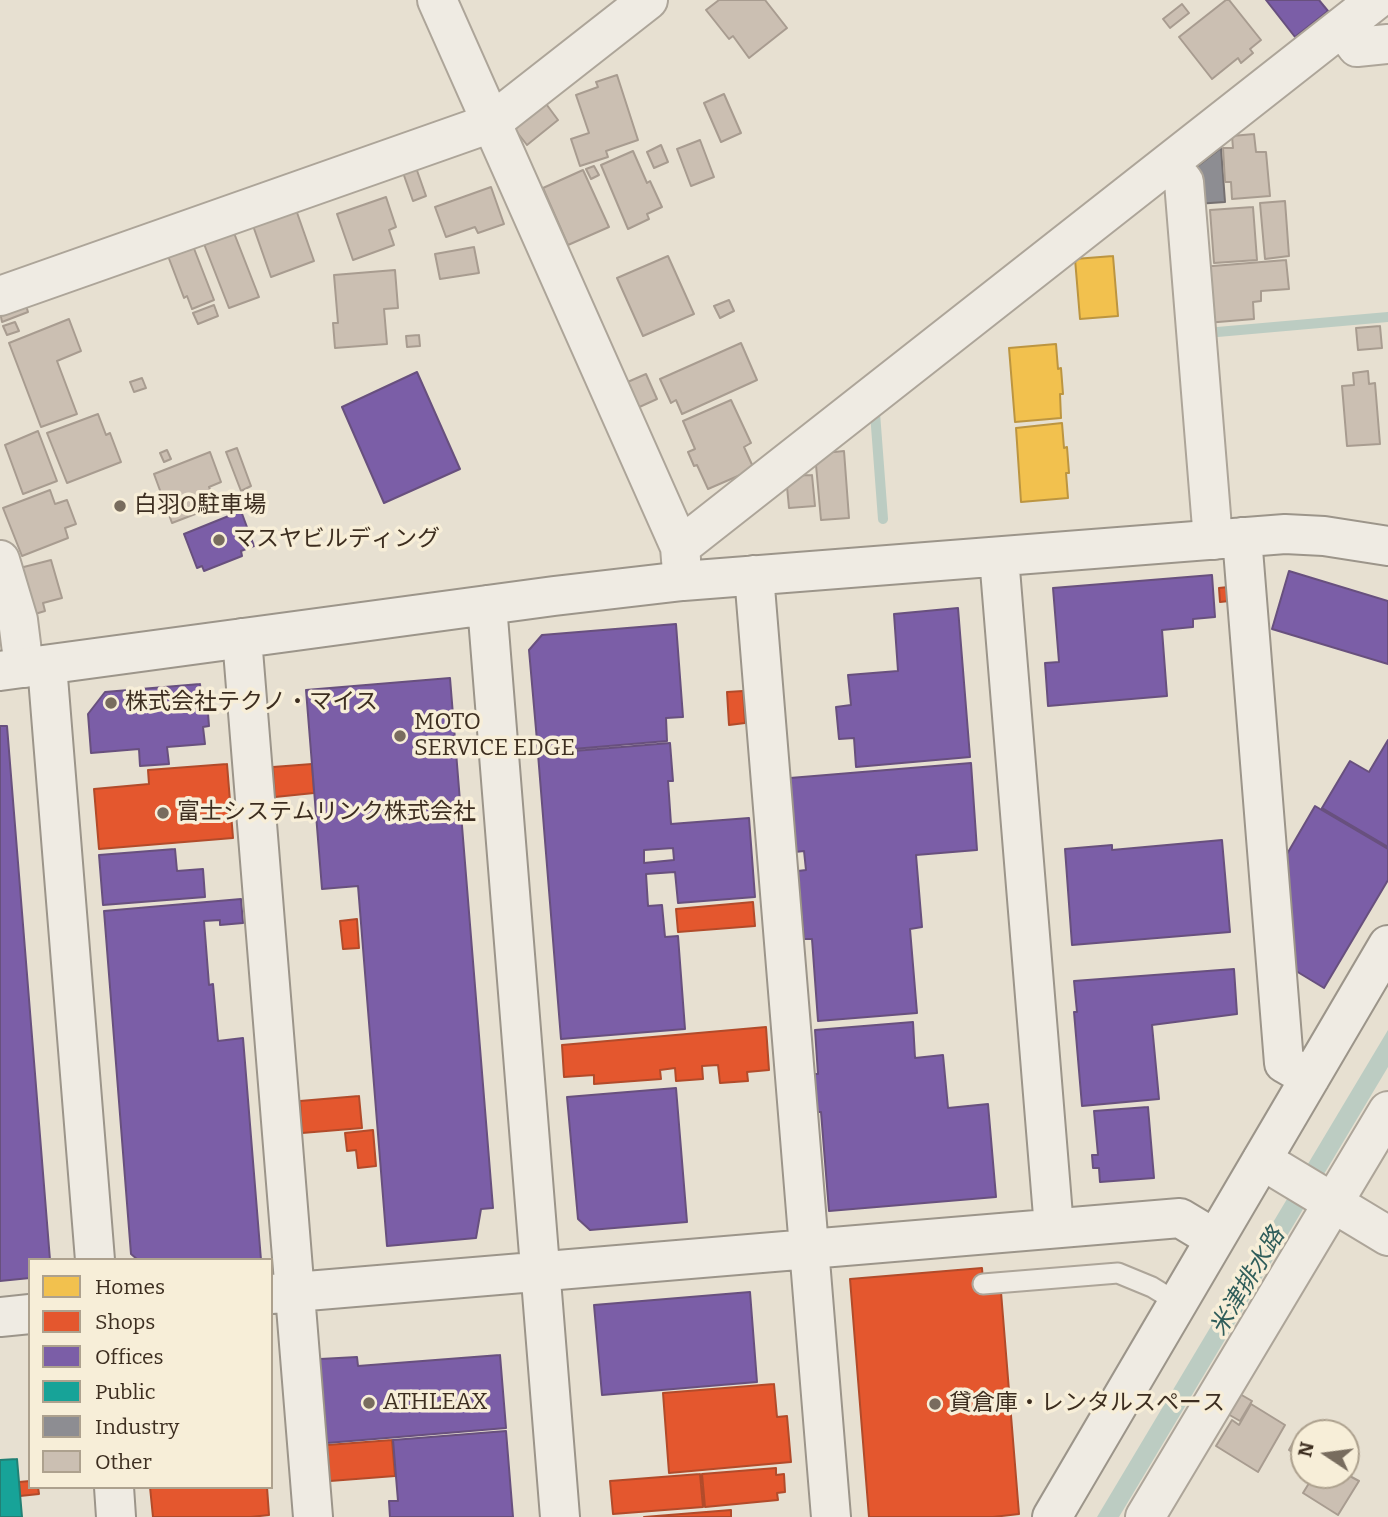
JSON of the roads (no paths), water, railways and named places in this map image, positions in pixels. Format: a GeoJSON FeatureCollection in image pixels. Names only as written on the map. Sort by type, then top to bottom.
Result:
{"type":"FeatureCollection","features":[{"type":"Feature","properties":{"kind":"street"},"geometry":{"type":"LineString","coordinates":[[437,0],[681,564]]}},
{"type":"Feature","properties":{"kind":"street"},"geometry":{"type":"LineString","coordinates":[[0,296],[491,122],[648,0]]}},
{"type":"Feature","properties":{"kind":"street"},"geometry":{"type":"LineString","coordinates":[[681,564],[1169,163],[1376,0]]}},
{"type":"Feature","properties":{"kind":"street"},"geometry":{"type":"LineString","coordinates":[[1342,27],[1357,47],[1388,44]]}},
{"type":"Feature","properties":{"kind":"street"},"geometry":{"type":"LineString","coordinates":[[1169,163],[1184,182],[1227,539],[1284,1063],[1310,1078]]}},
{"type":"Feature","properties":{"kind":"street"},"geometry":{"type":"LineString","coordinates":[[24,668],[487,605],[681,564],[754,575],[1284,534],[1324,536],[1388,546]]}},
{"type":"Feature","properties":{"kind":"street"},"geometry":{"type":"LineString","coordinates":[[999,557],[1054,1228]]}},
{"type":"Feature","properties":{"kind":"street"},"geometry":{"type":"LineString","coordinates":[[0,560],[18,620],[95,1258]]}},
{"type":"Feature","properties":{"kind":"street"},"geometry":{"type":"LineString","coordinates":[[754,575],[831,1517]]}},
{"type":"Feature","properties":{"kind":"street"},"geometry":{"type":"LineString","coordinates":[[487,605],[560,1517]]}},
{"type":"Feature","properties":{"kind":"street"},"geometry":{"type":"LineString","coordinates":[[242,638],[283,1293],[313,1517]]}},
{"type":"Feature","properties":{"kind":"street"},"geometry":{"type":"LineString","coordinates":[[1052,1517],[1215,1239],[1274,1168],[1310,1078],[1388,945]]}},
{"type":"Feature","properties":{"kind":"street"},"geometry":{"type":"LineString","coordinates":[[1145,1517],[1328,1199],[1388,1111]]}},
{"type":"Feature","properties":{"kind":"street"},"geometry":{"type":"LineString","coordinates":[[1274,1168],[1388,1236]]}},
{"type":"Feature","properties":{"kind":"street"},"geometry":{"type":"LineString","coordinates":[[283,1293],[1180,1218],[1215,1239]]}},
{"type":"Feature","properties":{"kind":"street"},"geometry":{"type":"LineString","coordinates":[[0,1317],[28,1314]]}},
{"type":"Feature","properties":{"kind":"street"},"geometry":{"type":"LineString","coordinates":[[114,1489],[116,1517]]}},
{"type":"Feature","properties":{"kind":"lane"},"geometry":{"type":"LineString","coordinates":[[983,1284],[1118,1273],[1178,1303]]}},
{"type":"Feature","properties":{"kind":"water","name":"米津排水路"},"geometry":{"type":"Polygon","coordinates":[[[1388,1030],[1388,1067],[1119,1517],[1097,1517],[1388,1030]]]}},
{"type":"Feature","properties":{"kind":"waterway"},"geometry":{"type":"LineString","coordinates":[[1206,333],[1388,317]]}},
{"type":"Feature","properties":{"kind":"waterway"},"geometry":{"type":"LineString","coordinates":[[879,410],[875,413],[883,519]]}},
{"type":"Feature","properties":{"kind":"place","name":"白羽O駐車場"},"geometry":{"type":"Point","coordinates":[120,506]}},
{"type":"Feature","properties":{"kind":"place","name":"マスヤビルディング"},"geometry":{"type":"Point","coordinates":[219,540]}},
{"type":"Feature","properties":{"kind":"place","name":"株式会社テクノ・マイス"},"geometry":{"type":"Point","coordinates":[111,703]}},
{"type":"Feature","properties":{"kind":"place","name":"MOTO SERVICE EDGE"},"geometry":{"type":"Point","coordinates":[400,736]}},
{"type":"Feature","properties":{"kind":"place","name":"富士システムリンク株式会社"},"geometry":{"type":"Point","coordinates":[163,813]}},
{"type":"Feature","properties":{"kind":"place","name":"ATHLEAX"},"geometry":{"type":"Point","coordinates":[369,1403]}},
{"type":"Feature","properties":{"kind":"place","name":"貸倉庫・レンタルスペース"},"geometry":{"type":"Point","coordinates":[935,1404]}}]}
